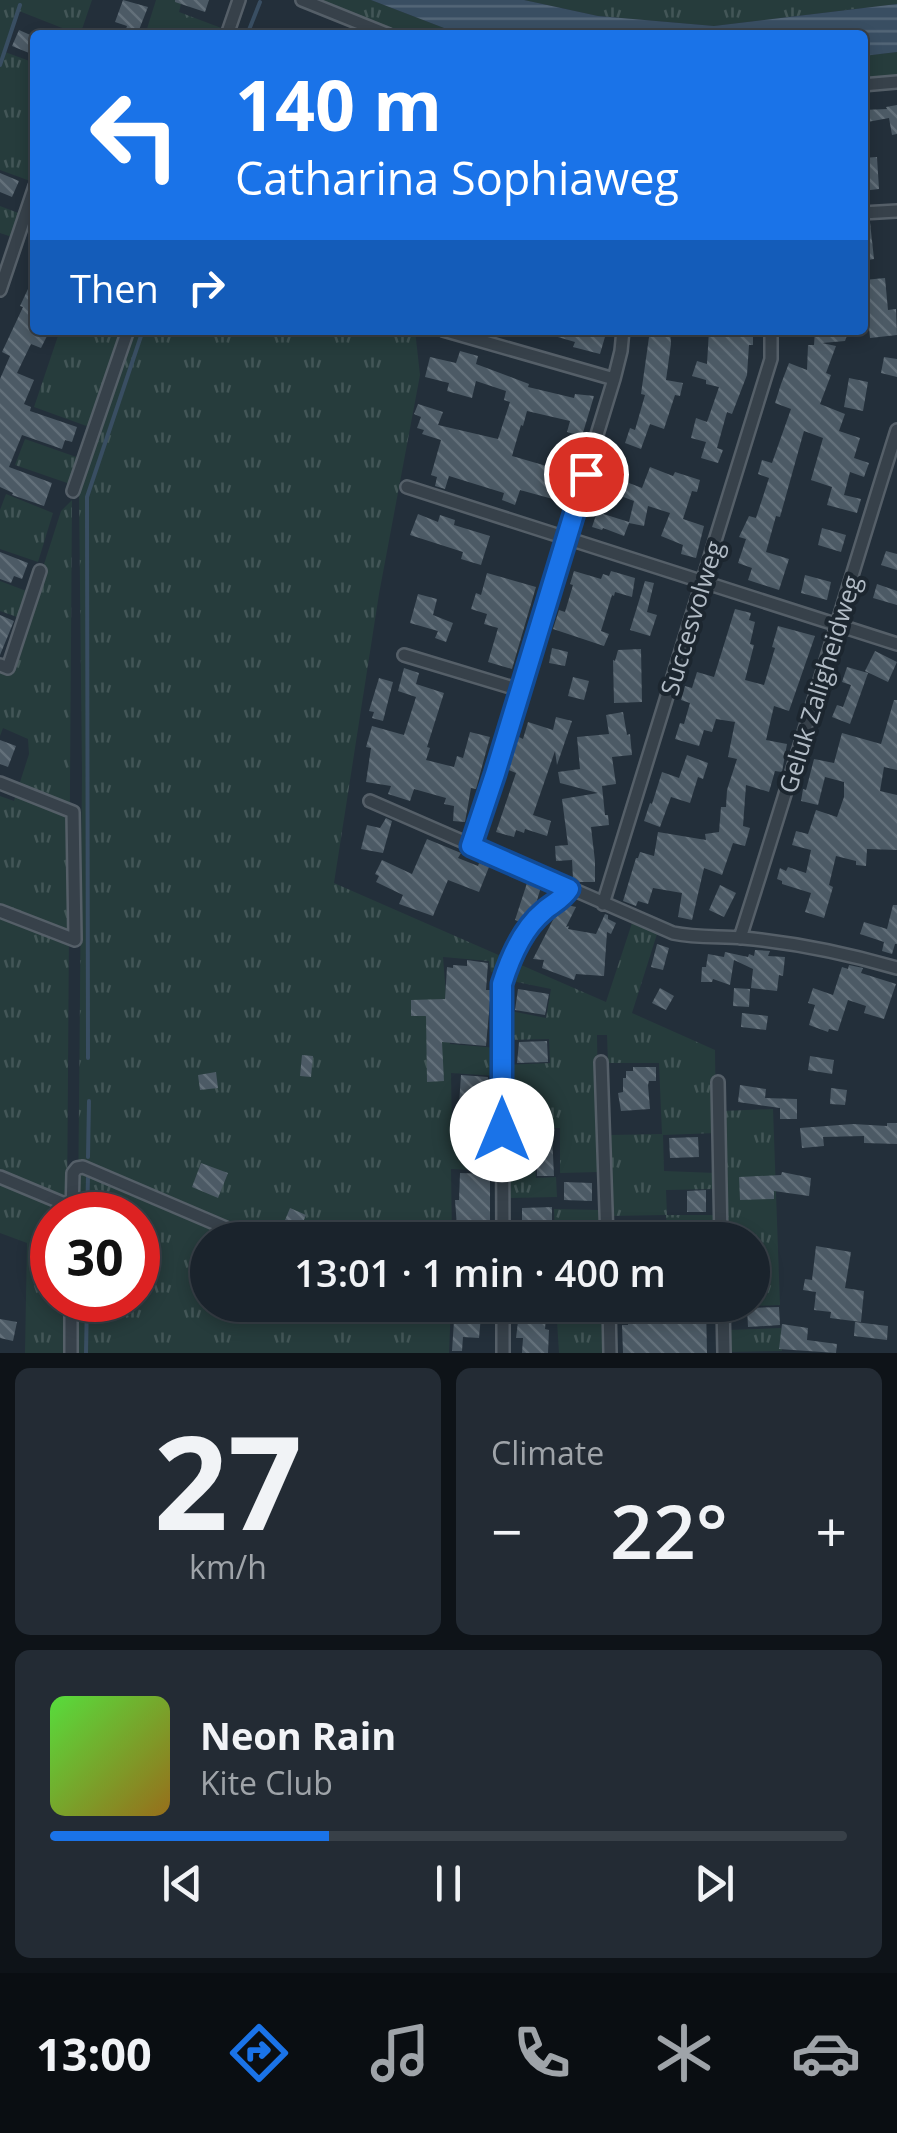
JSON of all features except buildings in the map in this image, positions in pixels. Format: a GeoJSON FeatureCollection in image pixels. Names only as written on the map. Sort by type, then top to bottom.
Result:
{"type":"FeatureCollection","features":[{"type":"Feature","properties":{"kind":"street"},"geometry":{"type":"LineString","coordinates":[[230,30],[239,0]]}},
{"type":"Feature","properties":{"kind":"street"},"geometry":{"type":"LineString","coordinates":[[302,0],[376,30]]}},
{"type":"Feature","properties":{"kind":"street"},"geometry":{"type":"LineString","coordinates":[[868,84],[897,82]]}},
{"type":"Feature","properties":{"kind":"street"},"geometry":{"type":"LineString","coordinates":[[0,290],[30,201]]}},
{"type":"Feature","properties":{"kind":"street"},"geometry":{"type":"LineString","coordinates":[[868,213],[897,211]]}},
{"type":"Feature","properties":{"kind":"street"},"geometry":{"type":"LineString","coordinates":[[73,491],[126,335]]}},
{"type":"Feature","properties":{"kind":"street"},"geometry":{"type":"LineString","coordinates":[[460,335],[614,379]]}},
{"type":"Feature","properties":{"kind":"street"},"geometry":{"type":"LineString","coordinates":[[471,846],[614,379],[623,335]]}},
{"type":"Feature","properties":{"kind":"street","name":"Succesvolweg"},"geometry":{"type":"LineString","coordinates":[[603,904],[771,358],[771,335]]}},
{"type":"Feature","properties":{"kind":"street","name":"Geluk Zaligheidweg"},"geometry":{"type":"LineString","coordinates":[[740,938],[897,430]]}},
{"type":"Feature","properties":{"kind":"street"},"geometry":{"type":"LineString","coordinates":[[408,487],[897,644]]}},
{"type":"Feature","properties":{"kind":"street"},"geometry":{"type":"LineString","coordinates":[[0,665],[8,668],[40,571]]}},
{"type":"Feature","properties":{"kind":"street"},"geometry":{"type":"LineString","coordinates":[[404,655],[520,690]]}},
{"type":"Feature","properties":{"kind":"street"},"geometry":{"type":"LineString","coordinates":[[0,783],[73,812],[75,940],[0,911]]}},
{"type":"Feature","properties":{"kind":"street"},"geometry":{"type":"LineString","coordinates":[[370,800],[673,933],[813,946],[897,968]]}},
{"type":"Feature","properties":{"kind":"street"},"geometry":{"type":"LineString","coordinates":[[502,1222],[502,984],[523,935],[569,889]]}},
{"type":"Feature","properties":{"kind":"street"},"geometry":{"type":"LineString","coordinates":[[601,1062],[605,1222]]}},
{"type":"Feature","properties":{"kind":"street"},"geometry":{"type":"LineString","coordinates":[[718,1082],[721,1222]]}},
{"type":"Feature","properties":{"kind":"street"},"geometry":{"type":"LineString","coordinates":[[72,1192],[73,1173],[83,1167],[142,1192]]}},
{"type":"Feature","properties":{"kind":"street"},"geometry":{"type":"LineString","coordinates":[[0,1177],[32,1192]]}},
{"type":"Feature","properties":{"kind":"street"},"geometry":{"type":"LineString","coordinates":[[160,1200],[212,1222]]}},
{"type":"Feature","properties":{"kind":"street"},"geometry":{"type":"LineString","coordinates":[[70,1353],[71,1322]]}},
{"type":"Feature","properties":{"kind":"street"},"geometry":{"type":"LineString","coordinates":[[503,1322],[503,1353]]}},
{"type":"Feature","properties":{"kind":"street"},"geometry":{"type":"LineString","coordinates":[[609,1322],[610,1353]]}},
{"type":"Feature","properties":{"kind":"street"},"geometry":{"type":"LineString","coordinates":[[723,1322],[724,1353]]}},
{"type":"Feature","properties":{"kind":"green space"},"geometry":{"type":"Polygon","coordinates":[[[0,0],[92,0],[82,30],[67,30],[19,11],[5,52],[30,61],[30,181],[0,170],[0,0]]]}},
{"type":"Feature","properties":{"kind":"green space"},"geometry":{"type":"Polygon","coordinates":[[[156,0],[182,0],[179,12],[224,29],[224,30],[147,30],[156,0]]]}},
{"type":"Feature","properties":{"kind":"green space"},"geometry":{"type":"Polygon","coordinates":[[[317,0],[371,0],[452,30],[391,30],[317,0]]]}},
{"type":"Feature","properties":{"kind":"green space"},"geometry":{"type":"Polygon","coordinates":[[[524,0],[897,0],[897,4],[714,26],[598,16],[524,0]]]}},
{"type":"Feature","properties":{"kind":"green space"},"geometry":{"type":"Polygon","coordinates":[[[897,52],[897,75],[868,78],[868,55],[897,52]]]}},
{"type":"Feature","properties":{"kind":"green space"},"geometry":{"type":"Polygon","coordinates":[[[0,206],[21,214],[12,237],[0,233],[0,206]]]}},
{"type":"Feature","properties":{"kind":"green space"},"geometry":{"type":"Polygon","coordinates":[[[58,335],[123,335],[92,428],[34,407],[58,335]]]}},
{"type":"Feature","properties":{"kind":"green space"},"geometry":{"type":"Polygon","coordinates":[[[130,335],[416,335],[420,375],[379,594],[334,883],[606,1002],[632,923],[657,934],[632,1013],[715,1050],[716,1133],[663,1135],[664,1171],[716,1173],[717,1189],[666,1190],[667,1215],[717,1215],[717,1222],[666,1222],[666,1215],[611,1216],[610,1135],[662,1134],[659,1063],[608,1063],[607,1035],[597,1035],[599,1172],[560,1173],[560,1128],[506,1128],[505,1065],[550,1063],[549,1039],[506,1040],[506,1010],[546,1018],[551,989],[507,980],[507,972],[491,972],[489,961],[443,957],[450,1044],[497,1048],[497,1076],[451,1073],[452,1136],[497,1138],[496,1171],[451,1169],[452,1222],[190,1222],[190,1322],[450,1322],[449,1353],[76,1353],[77,1322],[160,1322],[160,1192],[78,1192],[82,773],[79,492],[130,335]]]}},
{"type":"Feature","properties":{"kind":"green space"},"geometry":{"type":"Polygon","coordinates":[[[25,439],[82,459],[73,485],[15,465],[25,439]]]}},
{"type":"Feature","properties":{"kind":"green space"},"geometry":{"type":"Polygon","coordinates":[[[6,494],[53,513],[38,562],[0,549],[0,510],[6,494]]]}},
{"type":"Feature","properties":{"kind":"green space"},"geometry":{"type":"Polygon","coordinates":[[[72,500],[67,1192],[30,1192],[30,1322],[66,1322],[65,1353],[25,1353],[27,1243],[0,1233],[0,796],[14,801],[29,754],[28,739],[3,728],[0,736],[0,671],[9,674],[61,511],[72,500]]]}},
{"type":"Feature","properties":{"kind":"green space"},"geometry":{"type":"Polygon","coordinates":[[[0,581],[29,592],[20,618],[0,611],[0,581]]]}},
{"type":"Feature","properties":{"kind":"green space"},"geometry":{"type":"Polygon","coordinates":[[[773,1109],[780,1305],[770,1305],[770,1222],[725,1222],[722,1111],[773,1109]]]}},
{"type":"Feature","properties":{"kind":"green space"},"geometry":{"type":"Polygon","coordinates":[[[506,1166],[535,1166],[536,1178],[556,1177],[557,1197],[507,1198],[506,1166]]]}},
{"type":"Feature","properties":{"kind":"green space"},"geometry":{"type":"Polygon","coordinates":[[[554,1209],[599,1210],[600,1222],[554,1222],[554,1209]]]}},
{"type":"Feature","properties":{"kind":"green space"},"geometry":{"type":"Polygon","coordinates":[[[557,1322],[604,1322],[605,1353],[559,1353],[557,1322]]]}},
{"type":"Feature","properties":{"kind":"green space"},"geometry":{"type":"Polygon","coordinates":[[[781,1328],[782,1351],[727,1352],[727,1330],[781,1328]]]}},
{"type":"Feature","properties":{"kind":"water"},"geometry":{"type":"Polygon","coordinates":[[[371,0],[524,0],[598,16],[714,26],[897,4],[897,52],[868,55],[868,30],[444,28],[371,0]]]}},
{"type":"Feature","properties":{"kind":"waterway"},"geometry":{"type":"LineString","coordinates":[[249,30],[260,2]]}},
{"type":"Feature","properties":{"kind":"waterway"},"geometry":{"type":"LineString","coordinates":[[0,65],[20,5]]}},
{"type":"Feature","properties":{"kind":"waterway"},"geometry":{"type":"LineString","coordinates":[[88,1058],[87,497],[141,335]]}},
{"type":"Feature","properties":{"kind":"waterway"},"geometry":{"type":"LineString","coordinates":[[88,1157],[89,1101]]}},
{"type":"Feature","properties":{"kind":"waterway"},"geometry":{"type":"LineString","coordinates":[[88,1177],[88,1192]]}},
{"type":"Feature","properties":{"kind":"waterway"},"geometry":{"type":"LineString","coordinates":[[86,1353],[87,1322]]}},
{"type":"Feature","properties":{"kind":"route"},"geometry":{"type":"LineString","coordinates":[[502,1130],[502,984],[523,935],[569,889],[471,846],[586,474]]}}]}
